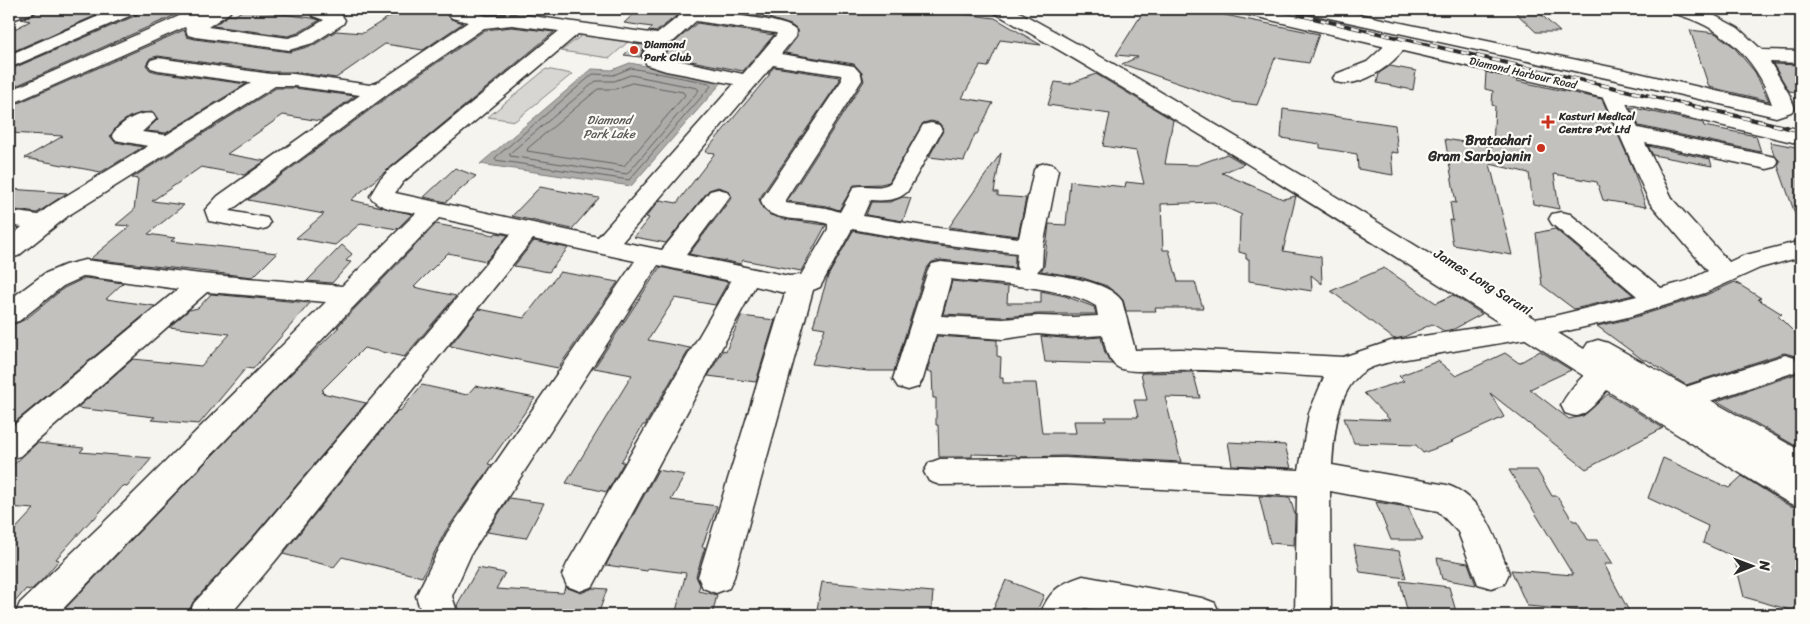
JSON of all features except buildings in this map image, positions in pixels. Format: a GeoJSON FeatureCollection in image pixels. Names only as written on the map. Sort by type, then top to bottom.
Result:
{"type":"FeatureCollection","features":[{"type":"Feature","properties":{"kind":"main road"},"geometry":{"type":"LineString","coordinates":[[9,16],[27,9]]}},
{"type":"Feature","properties":{"kind":"main road"},"geometry":{"type":"LineString","coordinates":[[9,54],[114,9]]}},
{"type":"Feature","properties":{"kind":"main road"},"geometry":{"type":"LineString","coordinates":[[9,62],[130,9]]}},
{"type":"Feature","properties":{"kind":"main road"},"geometry":{"type":"LineString","coordinates":[[9,99],[184,21],[203,9]]}},
{"type":"Feature","properties":{"kind":"main road"},"geometry":{"type":"LineString","coordinates":[[223,9],[199,24],[194,28],[195,31],[289,44],[299,42],[336,20],[334,17],[317,10]]}},
{"type":"Feature","properties":{"kind":"main road"},"geometry":{"type":"LineString","coordinates":[[457,9],[455,12],[458,14],[485,21]]}},
{"type":"Feature","properties":{"kind":"main road"},"geometry":{"type":"LineString","coordinates":[[1001,9],[1102,64],[1543,327],[1602,374],[1801,494]]}},
{"type":"Feature","properties":{"kind":"main road","name":"James Long Sarani"},"geometry":{"type":"LineString","coordinates":[[1027,9],[1069,30],[1543,327],[1684,399],[1801,466]]}},
{"type":"Feature","properties":{"kind":"main road","name":"Diamond Harbour Road"},"geometry":{"type":"LineString","coordinates":[[1245,9],[1801,137]]}},
{"type":"Feature","properties":{"kind":"main road","name":"Diamond Harbour Road"},"geometry":{"type":"LineString","coordinates":[[1292,9],[1801,126]]}},
{"type":"Feature","properties":{"kind":"main road"},"geometry":{"type":"LineString","coordinates":[[1312,9],[1634,78],[1764,109],[1776,111],[1784,108],[1779,94],[1757,56],[1733,33],[1720,23],[1709,18],[1678,9]]}},
{"type":"Feature","properties":{"kind":"main road"},"geometry":{"type":"LineString","coordinates":[[258,223],[218,216],[217,210],[226,201],[387,85],[477,24],[485,21],[498,19],[575,21],[659,40],[667,37],[696,12],[780,28],[787,31],[786,37],[605,245]]}},
{"type":"Feature","properties":{"kind":"main road"},"geometry":{"type":"LineString","coordinates":[[575,21],[395,177],[387,186],[382,196],[392,201],[434,210],[528,228],[789,285],[800,285],[811,280],[862,192],[885,195],[895,191],[931,130]]}},
{"type":"Feature","properties":{"kind":"main road"},"geometry":{"type":"LineString","coordinates":[[659,40],[652,56],[654,61],[747,81]]}},
{"type":"Feature","properties":{"kind":"main road"},"geometry":{"type":"LineString","coordinates":[[1343,78],[1372,69],[1382,62],[1398,44]]}},
{"type":"Feature","properties":{"kind":"main road"},"geometry":{"type":"LineString","coordinates":[[1757,56],[1801,57]]}},
{"type":"Feature","properties":{"kind":"main road"},"geometry":{"type":"LineString","coordinates":[[768,58],[846,70],[851,74],[852,80],[773,200],[774,206],[778,209],[827,215],[844,221],[930,235],[1030,247]]}},
{"type":"Feature","properties":{"kind":"main road"},"geometry":{"type":"LineString","coordinates":[[158,64],[271,80],[294,80],[372,91],[387,85]]}},
{"type":"Feature","properties":{"kind":"main road"},"geometry":{"type":"LineString","coordinates":[[9,250],[60,210],[271,80]]}},
{"type":"Feature","properties":{"kind":"main road"},"geometry":{"type":"LineString","coordinates":[[1611,93],[1662,203],[1725,274]]}},
{"type":"Feature","properties":{"kind":"main road"},"geometry":{"type":"LineString","coordinates":[[145,118],[123,135],[171,143]]}},
{"type":"Feature","properties":{"kind":"main road"},"geometry":{"type":"LineString","coordinates":[[1630,133],[1766,162]]}},
{"type":"Feature","properties":{"kind":"main road"},"geometry":{"type":"LineString","coordinates":[[1028,280],[1030,247],[1046,170]]}},
{"type":"Feature","properties":{"kind":"main road"},"geometry":{"type":"LineString","coordinates":[[440,615],[434,596],[459,543],[660,257],[718,196]]}},
{"type":"Feature","properties":{"kind":"main road"},"geometry":{"type":"LineString","coordinates":[[33,615],[111,539],[347,296],[434,210]]}},
{"type":"Feature","properties":{"kind":"main road"},"geometry":{"type":"LineString","coordinates":[[9,218],[43,223]]}},
{"type":"Feature","properties":{"kind":"main road"},"geometry":{"type":"LineString","coordinates":[[1561,219],[1657,299]]}},
{"type":"Feature","properties":{"kind":"main road"},"geometry":{"type":"LineString","coordinates":[[207,615],[270,542],[528,228]]}},
{"type":"Feature","properties":{"kind":"main road"},"geometry":{"type":"LineString","coordinates":[[1313,615],[1314,480],[1326,404],[1337,380],[1348,368],[1365,359],[1391,351],[1543,327],[1657,299],[1696,287],[1751,262],[1801,249]]}},
{"type":"Feature","properties":{"kind":"main road"},"geometry":{"type":"LineString","coordinates":[[9,314],[58,278],[70,271],[85,268],[201,283],[347,296]]}},
{"type":"Feature","properties":{"kind":"main road"},"geometry":{"type":"LineString","coordinates":[[908,379],[941,270],[1085,289],[1105,297],[1108,301],[1122,354],[1128,360],[1181,359],[1348,368]]}},
{"type":"Feature","properties":{"kind":"main road"},"geometry":{"type":"LineString","coordinates":[[580,575],[747,276]]}},
{"type":"Feature","properties":{"kind":"main road"},"geometry":{"type":"LineString","coordinates":[[9,447],[201,283]]}},
{"type":"Feature","properties":{"kind":"main road"},"geometry":{"type":"LineString","coordinates":[[716,578],[800,285]]}},
{"type":"Feature","properties":{"kind":"main road"},"geometry":{"type":"LineString","coordinates":[[924,324],[1003,329],[1038,325],[1072,327],[1115,325]]}},
{"type":"Feature","properties":{"kind":"main road"},"geometry":{"type":"LineString","coordinates":[[1684,399],[1785,365]]}},
{"type":"Feature","properties":{"kind":"main road"},"geometry":{"type":"LineString","coordinates":[[1576,405],[1602,374]]}},
{"type":"Feature","properties":{"kind":"main road"},"geometry":{"type":"LineString","coordinates":[[940,472],[1065,471],[1314,480],[1447,499],[1458,505],[1467,515],[1475,530],[1491,573]]}},
{"type":"Feature","properties":{"kind":"main road"},"geometry":{"type":"LineString","coordinates":[[1058,615],[1067,600],[1083,592],[1202,615]]}},
{"type":"Feature","properties":{"kind":"shaded area"},"geometry":{"type":"Polygon","coordinates":[[[585,33],[629,41],[610,58],[561,51],[585,33]]]}},
{"type":"Feature","properties":{"kind":"shaded area"},"geometry":{"type":"Polygon","coordinates":[[[546,69],[572,74],[515,121],[488,117],[546,69]]]}},
{"type":"Feature","properties":{"kind":"water","name":"Diamond Park Lake"},"geometry":{"type":"Polygon","coordinates":[[[630,63],[723,81],[631,186],[480,164],[592,69],[612,70],[630,63]]]}},
{"type":"Feature","properties":{"kind":"railway"},"geometry":{"type":"LineString","coordinates":[[1274,9],[1801,131]]}},
{"type":"Feature","properties":{"kind":"place","name":"Diamond Park Club"},"geometry":{"type":"Point","coordinates":[634,50]}},
{"type":"Feature","properties":{"kind":"place","name":"Kasturi Medical Centre Pvt Ltd"},"geometry":{"type":"Point","coordinates":[1548,122]}},
{"type":"Feature","properties":{"kind":"place","name":"Bratachari Gram Sarbojanin"},"geometry":{"type":"Point","coordinates":[1541,148]}}]}
